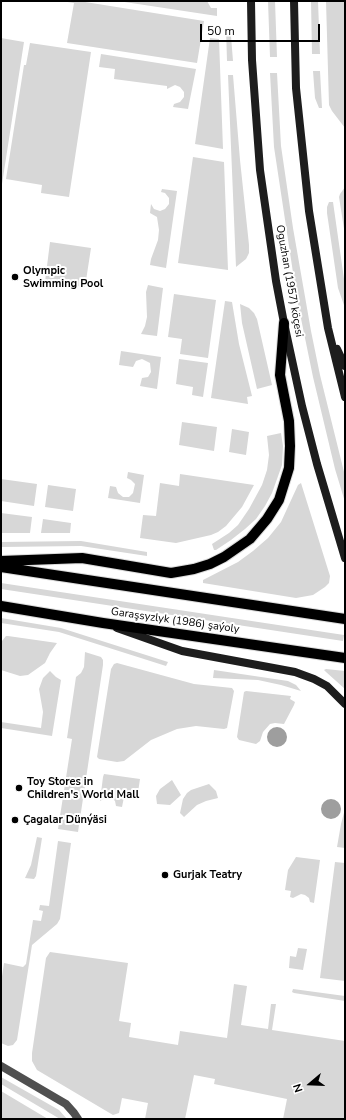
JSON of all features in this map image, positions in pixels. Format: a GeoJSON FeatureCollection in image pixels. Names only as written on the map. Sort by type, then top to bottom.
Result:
{"type":"FeatureCollection","features":[{"type":"Feature","properties":{"kind":"main road","name":"Oguzhan (1957) köçesi"},"geometry":{"type":"LineString","coordinates":[[251,1],[252,60],[260,170],[276,281],[302,406],[317,464],[345,558]]}},
{"type":"Feature","properties":{"kind":"main road"},"geometry":{"type":"LineString","coordinates":[[294,1],[296,88],[309,211],[328,328],[345,397]]}},
{"type":"Feature","properties":{"kind":"main road"},"geometry":{"type":"LineString","coordinates":[[1,562],[82,558],[171,573],[194,569],[210,564],[224,557],[250,539],[268,519],[279,500],[289,468],[290,446],[288,421],[280,375],[284,323]]}},
{"type":"Feature","properties":{"kind":"main road"},"geometry":{"type":"LineString","coordinates":[[328,328],[345,366]]}},
{"type":"Feature","properties":{"kind":"main road"},"geometry":{"type":"LineString","coordinates":[[1,567],[345,619]]}},
{"type":"Feature","properties":{"kind":"main road","name":"Garaşsyzlyk (1986) şaýoly"},"geometry":{"type":"LineString","coordinates":[[1,606],[103,623],[345,658]]}},
{"type":"Feature","properties":{"kind":"main road"},"geometry":{"type":"LineString","coordinates":[[103,623],[164,646],[182,651],[295,672],[314,679],[327,686],[345,704]]}},
{"type":"Feature","properties":{"kind":"street"},"geometry":{"type":"LineString","coordinates":[[1,1066],[66,1104],[78,1119]]}},
{"type":"Feature","properties":{"kind":"shaded area"},"geometry":{"type":"Polygon","coordinates":[[[61,1],[79,1],[204,21],[197,63],[67,43],[74,3],[61,1]]]}},
{"type":"Feature","properties":{"kind":"shaded area"},"geometry":{"type":"Polygon","coordinates":[[[118,1],[207,1],[211,8],[217,8],[217,16],[118,1]]]}},
{"type":"Feature","properties":{"kind":"shaded area"},"geometry":{"type":"Polygon","coordinates":[[[268,1],[275,1],[277,57],[270,57],[268,1]]]}},
{"type":"Feature","properties":{"kind":"shaded area"},"geometry":{"type":"Polygon","coordinates":[[[311,1],[318,1],[320,54],[312,54],[311,1]]]}},
{"type":"Feature","properties":{"kind":"shaded area"},"geometry":{"type":"Polygon","coordinates":[[[326,1],[345,1],[345,128],[329,105],[326,1]]]}},
{"type":"Feature","properties":{"kind":"shaded area"},"geometry":{"type":"Polygon","coordinates":[[[226,28],[229,28],[231,36],[233,61],[227,61],[226,28]]]}},
{"type":"Feature","properties":{"kind":"shaded area"},"geometry":{"type":"Polygon","coordinates":[[[1,38],[24,42],[2,184],[1,184],[1,38]]]}},
{"type":"Feature","properties":{"kind":"shaded area"},"geometry":{"type":"Polygon","coordinates":[[[210,38],[219,39],[223,149],[195,144],[210,38]]]}},
{"type":"Feature","properties":{"kind":"shaded area"},"geometry":{"type":"Polygon","coordinates":[[[30,43],[91,52],[69,197],[41,193],[42,185],[6,179],[24,65],[26,65],[30,43]]]}},
{"type":"Feature","properties":{"kind":"shaded area"},"geometry":{"type":"Polygon","coordinates":[[[101,54],[196,69],[188,109],[173,107],[174,104],[180,102],[184,97],[184,92],[180,87],[175,85],[167,89],[167,86],[114,79],[115,69],[99,67],[101,54]]]}},
{"type":"Feature","properties":{"kind":"shaded area"},"geometry":{"type":"Polygon","coordinates":[[[313,71],[320,71],[322,108],[319,108],[315,98],[313,71]]]}},
{"type":"Feature","properties":{"kind":"shaded area"},"geometry":{"type":"Polygon","coordinates":[[[270,73],[277,73],[281,146],[293,228],[320,375],[345,476],[345,502],[335,469],[313,377],[297,299],[274,147],[270,73]]]}},
{"type":"Feature","properties":{"kind":"shaded area"},"geometry":{"type":"Polygon","coordinates":[[[228,75],[233,75],[249,245],[249,253],[246,259],[236,267],[228,75]]]}},
{"type":"Feature","properties":{"kind":"shaded area"},"geometry":{"type":"Polygon","coordinates":[[[193,157],[224,162],[228,270],[178,263],[193,157]]]}},
{"type":"Feature","properties":{"kind":"shaded area"},"geometry":{"type":"Polygon","coordinates":[[[345,187],[345,235],[339,197],[345,187]]]}},
{"type":"Feature","properties":{"kind":"shaded area"},"geometry":{"type":"Polygon","coordinates":[[[162,189],[177,191],[166,268],[150,265],[158,240],[159,230],[157,217],[150,213],[151,204],[154,209],[160,211],[165,209],[169,204],[169,198],[165,193],[161,192],[162,189]]]}},
{"type":"Feature","properties":{"kind":"shaded area"},"geometry":{"type":"Polygon","coordinates":[[[329,202],[333,202],[345,286],[345,308],[338,288],[327,213],[329,202]]]}},
{"type":"Feature","properties":{"kind":"shaded area"},"geometry":{"type":"Polygon","coordinates":[[[50,242],[91,248],[85,287],[45,282],[50,242]]]}},
{"type":"Feature","properties":{"kind":"shaded area"},"geometry":{"type":"Polygon","coordinates":[[[148,285],[163,288],[157,336],[141,334],[147,317],[146,292],[148,285]]]}},
{"type":"Feature","properties":{"kind":"shaded area"},"geometry":{"type":"Polygon","coordinates":[[[174,294],[216,300],[208,358],[180,354],[182,339],[168,337],[174,294]]]}},
{"type":"Feature","properties":{"kind":"shaded area"},"geometry":{"type":"Polygon","coordinates":[[[225,301],[232,302],[239,344],[252,396],[247,397],[248,404],[211,398],[225,301]]]}},
{"type":"Feature","properties":{"kind":"shaded area"},"geometry":{"type":"Polygon","coordinates":[[[240,304],[249,308],[257,319],[272,385],[257,389],[242,323],[240,304]]]}},
{"type":"Feature","properties":{"kind":"shaded area"},"geometry":{"type":"Polygon","coordinates":[[[121,351],[161,357],[157,389],[140,386],[142,378],[148,377],[151,372],[150,363],[142,359],[136,361],[133,367],[119,365],[121,351]]]}},
{"type":"Feature","properties":{"kind":"shaded area"},"geometry":{"type":"Polygon","coordinates":[[[179,359],[208,363],[203,397],[192,395],[193,387],[176,384],[179,359]]]}},
{"type":"Feature","properties":{"kind":"shaded area"},"geometry":{"type":"Polygon","coordinates":[[[182,422],[217,427],[214,451],[179,445],[182,422]]]}},
{"type":"Feature","properties":{"kind":"shaded area"},"geometry":{"type":"Polygon","coordinates":[[[232,429],[249,432],[246,455],[229,452],[232,429]]]}},
{"type":"Feature","properties":{"kind":"shaded area"},"geometry":{"type":"Polygon","coordinates":[[[281,433],[283,446],[282,465],[272,493],[265,506],[256,519],[245,529],[231,540],[214,550],[212,544],[238,525],[249,509],[262,485],[267,470],[269,455],[267,436],[281,433]]]}},
{"type":"Feature","properties":{"kind":"shaded area"},"geometry":{"type":"Polygon","coordinates":[[[128,472],[144,475],[140,503],[108,498],[110,486],[116,487],[118,493],[123,497],[129,497],[133,493],[135,484],[127,478],[128,472]]]}},
{"type":"Feature","properties":{"kind":"shaded area"},"geometry":{"type":"Polygon","coordinates":[[[180,474],[254,485],[242,507],[226,526],[218,532],[176,543],[140,538],[143,515],[156,516],[160,483],[179,486],[180,474]]]}},
{"type":"Feature","properties":{"kind":"shaded area"},"geometry":{"type":"Polygon","coordinates":[[[1,479],[37,484],[34,506],[1,501],[1,479]]]}},
{"type":"Feature","properties":{"kind":"shaded area"},"geometry":{"type":"Polygon","coordinates":[[[301,483],[330,576],[329,583],[313,595],[296,598],[203,583],[203,580],[238,562],[268,538],[281,522],[298,485],[301,483]]]}},
{"type":"Feature","properties":{"kind":"shaded area"},"geometry":{"type":"Polygon","coordinates":[[[48,485],[76,489],[73,511],[45,507],[48,485]]]}},
{"type":"Feature","properties":{"kind":"shaded area"},"geometry":{"type":"Polygon","coordinates":[[[1,513],[32,517],[30,533],[1,533],[1,513]]]}},
{"type":"Feature","properties":{"kind":"shaded area"},"geometry":{"type":"Polygon","coordinates":[[[43,519],[71,523],[70,533],[41,533],[43,519]]]}},
{"type":"Feature","properties":{"kind":"shaded area"},"geometry":{"type":"Polygon","coordinates":[[[81,541],[147,552],[147,556],[81,546],[1,547],[1,542],[81,541]]]}},
{"type":"Feature","properties":{"kind":"shaded area"},"geometry":{"type":"Polygon","coordinates":[[[1,583],[344,635],[343,641],[1,589],[1,583]]]}},
{"type":"Feature","properties":{"kind":"shaded area"},"geometry":{"type":"Polygon","coordinates":[[[1,618],[61,628],[168,662],[166,666],[59,632],[1,623],[1,618]]]}},
{"type":"Feature","properties":{"kind":"shaded area"},"geometry":{"type":"Polygon","coordinates":[[[6,636],[57,643],[45,663],[28,675],[20,676],[1,670],[2,641],[6,636]]]}},
{"type":"Feature","properties":{"kind":"shaded area"},"geometry":{"type":"Polygon","coordinates":[[[85,652],[101,657],[103,660],[103,665],[78,832],[58,829],[72,739],[67,738],[76,677],[81,673],[84,667],[85,652]]]}},
{"type":"Feature","properties":{"kind":"shaded area"},"geometry":{"type":"Polygon","coordinates":[[[117,663],[194,684],[232,688],[234,691],[227,728],[196,726],[177,729],[151,740],[124,761],[117,762],[99,759],[97,757],[111,669],[114,664],[117,663]]]}},
{"type":"Feature","properties":{"kind":"shaded area"},"geometry":{"type":"Polygon","coordinates":[[[214,670],[288,681],[296,685],[301,691],[258,680],[213,678],[214,670]]]}},
{"type":"Feature","properties":{"kind":"shaded area"},"geometry":{"type":"Polygon","coordinates":[[[324,670],[345,671],[345,689],[324,670]]]}},
{"type":"Feature","properties":{"kind":"shaded area"},"geometry":{"type":"Polygon","coordinates":[[[50,671],[61,680],[52,736],[1,728],[1,722],[41,728],[43,712],[39,689],[43,678],[50,671]]]}},
{"type":"Feature","properties":{"kind":"shaded area"},"geometry":{"type":"Polygon","coordinates":[[[244,692],[291,696],[290,699],[295,702],[284,724],[270,724],[263,732],[260,741],[256,744],[239,740],[237,737],[244,692]]]}},
{"type":"Feature","properties":{"kind":"shaded area"},"geometry":{"type":"Polygon","coordinates":[[[277,727],[284,730],[287,737],[284,744],[277,747],[270,744],[267,737],[270,730],[277,727]]]}},
{"type":"Feature","properties":{"kind":"shaded area"},"geometry":{"type":"Polygon","coordinates":[[[104,774],[140,779],[137,799],[124,797],[122,807],[116,806],[115,801],[112,798],[107,797],[100,801],[104,774]]]}},
{"type":"Feature","properties":{"kind":"shaded area"},"geometry":{"type":"Polygon","coordinates":[[[172,780],[181,795],[170,805],[157,804],[156,796],[160,789],[172,780]]]}},
{"type":"Feature","properties":{"kind":"shaded area"},"geometry":{"type":"Polygon","coordinates":[[[209,784],[216,791],[218,798],[197,805],[184,817],[180,813],[183,799],[187,793],[191,790],[209,784]]]}},
{"type":"Feature","properties":{"kind":"shaded area"},"geometry":{"type":"Polygon","coordinates":[[[331,799],[338,802],[341,809],[338,816],[331,819],[324,816],[321,809],[324,802],[331,799]]]}},
{"type":"Feature","properties":{"kind":"shaded area"},"geometry":{"type":"Polygon","coordinates":[[[345,809],[345,848],[337,847],[345,809]]]}},
{"type":"Feature","properties":{"kind":"shaded area"},"geometry":{"type":"Polygon","coordinates":[[[37,837],[42,838],[36,876],[34,879],[25,878],[31,865],[37,837]]]}},
{"type":"Feature","properties":{"kind":"shaded area"},"geometry":{"type":"Polygon","coordinates":[[[58,841],[71,843],[60,919],[57,924],[32,945],[17,1040],[13,1045],[8,1046],[1,1043],[1,983],[4,963],[23,967],[26,964],[33,920],[41,921],[43,911],[39,910],[40,905],[49,906],[58,841]]]}},
{"type":"Feature","properties":{"kind":"shaded area"},"geometry":{"type":"Polygon","coordinates":[[[296,857],[320,860],[314,903],[310,902],[309,898],[305,895],[301,894],[293,898],[290,897],[291,891],[285,890],[288,870],[296,857]]]}},
{"type":"Feature","properties":{"kind":"shaded area"},"geometry":{"type":"Polygon","coordinates":[[[335,862],[345,863],[345,981],[320,978],[335,862]]]}},
{"type":"Feature","properties":{"kind":"shaded area"},"geometry":{"type":"Polygon","coordinates":[[[298,948],[307,949],[303,970],[289,968],[290,956],[296,957],[298,948]]]}},
{"type":"Feature","properties":{"kind":"shaded area"},"geometry":{"type":"Polygon","coordinates":[[[50,952],[128,963],[119,1021],[131,1023],[129,1037],[178,1045],[180,1031],[227,1038],[234,984],[247,986],[241,1025],[268,1029],[271,1004],[276,1004],[272,1030],[345,1041],[345,1119],[283,1119],[287,1099],[214,1084],[215,1079],[194,1075],[185,1119],[145,1119],[148,1103],[122,1098],[119,1113],[113,1115],[37,1070],[32,1061],[46,958],[50,952]]]}},
{"type":"Feature","properties":{"kind":"shaded area"},"geometry":{"type":"Polygon","coordinates":[[[293,989],[345,996],[345,1001],[294,993],[292,992],[293,989]]]}},
{"type":"Feature","properties":{"kind":"shaded area"},"geometry":{"type":"Polygon","coordinates":[[[1,1077],[59,1110],[67,1119],[60,1119],[1,1084],[1,1077]]]}},
{"type":"Feature","properties":{"kind":"shaded area"},"geometry":{"type":"Polygon","coordinates":[[[1,1091],[48,1119],[1,1119],[1,1091]]]}},
{"type":"Feature","properties":{"kind":"place","name":"Olympic Swimming Pool"},"geometry":{"type":"Point","coordinates":[15,277]}},
{"type":"Feature","properties":{"kind":"place","name":"Toy Stores in Children's World Mall"},"geometry":{"type":"Point","coordinates":[19,788]}},
{"type":"Feature","properties":{"kind":"place","name":"Çagalar Dünýäsi"},"geometry":{"type":"Point","coordinates":[15,820]}},
{"type":"Feature","properties":{"kind":"place","name":"Gurjak Teatry"},"geometry":{"type":"Point","coordinates":[165,875]}}]}
